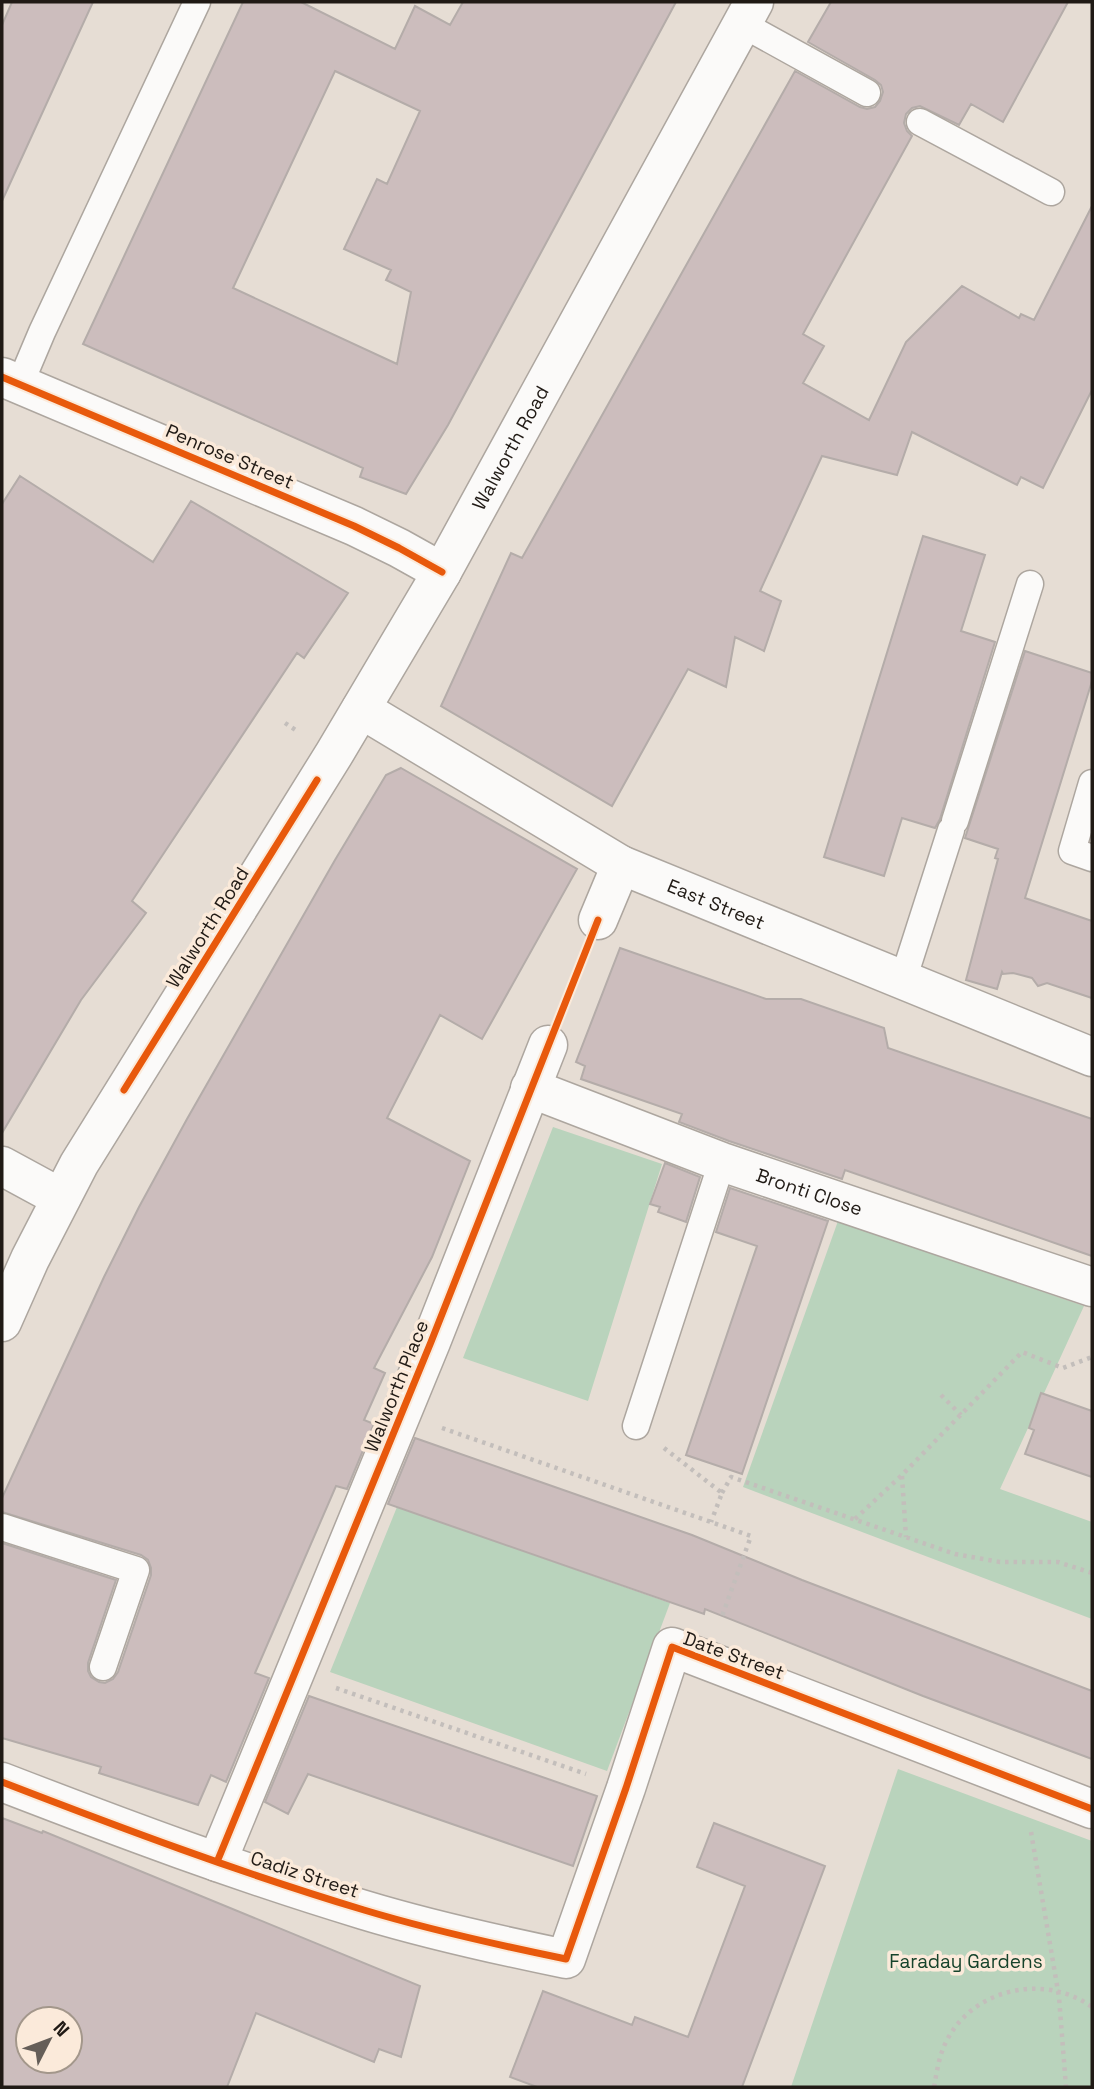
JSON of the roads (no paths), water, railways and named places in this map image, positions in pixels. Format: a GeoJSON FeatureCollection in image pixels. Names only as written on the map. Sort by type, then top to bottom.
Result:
{"type":"FeatureCollection","features":[{"type":"Feature","properties":{"kind":"street","name":"Walworth Road"},"geometry":{"type":"LineString","coordinates":[[2,1322],[61,1198],[124,1090],[361,709],[442,572],[748,13]]}},
{"type":"Feature","properties":{"kind":"street","name":"Penrose Street"},"geometry":{"type":"LineString","coordinates":[[11,380],[354,526],[442,572]]}},
{"type":"Feature","properties":{"kind":"street","name":"East Street"},"geometry":{"type":"LineString","coordinates":[[361,709],[621,864],[1092,1057]]}},
{"type":"Feature","properties":{"kind":"street"},"geometry":{"type":"LineString","coordinates":[[598,920],[621,864]]}},
{"type":"Feature","properties":{"kind":"street","name":"Walworth Place"},"geometry":{"type":"LineString","coordinates":[[217,1862],[402,1414],[548,1045]]}},
{"type":"Feature","properties":{"kind":"street","name":"Bronti Close"},"geometry":{"type":"LineString","coordinates":[[530,1088],[722,1162],[1092,1287]]}},
{"type":"Feature","properties":{"kind":"street"},"geometry":{"type":"LineString","coordinates":[[2,1166],[61,1198]]}},
{"type":"Feature","properties":{"kind":"street","name":"Date Street"},"geometry":{"type":"LineString","coordinates":[[566,1959],[672,1647],[1092,1809]]}},
{"type":"Feature","properties":{"kind":"street","name":"Cadiz Street"},"geometry":{"type":"LineString","coordinates":[[2,1782],[217,1862],[366,1911],[566,1959]]}},
{"type":"Feature","properties":{"kind":"lane"},"geometry":{"type":"LineString","coordinates":[[11,380],[42,332],[197,2]]}},
{"type":"Feature","properties":{"kind":"lane"},"geometry":{"type":"LineString","coordinates":[[748,13],[867,93]]}},
{"type":"Feature","properties":{"kind":"lane"},"geometry":{"type":"LineString","coordinates":[[920,122],[1051,192]]}},
{"type":"Feature","properties":{"kind":"lane"},"geometry":{"type":"LineString","coordinates":[[903,980],[1030,584]]}},
{"type":"Feature","properties":{"kind":"lane"},"geometry":{"type":"LineString","coordinates":[[1092,783],[1073,851],[1092,858]]}},
{"type":"Feature","properties":{"kind":"lane"},"geometry":{"type":"LineString","coordinates":[[636,1426],[722,1162]]}},
{"type":"Feature","properties":{"kind":"lane"},"geometry":{"type":"LineString","coordinates":[[2,1527],[136,1570],[103,1667]]}},
{"type":"Feature","properties":{"kind":"park label","name":"Faraday Gardens"},"geometry":{"type":"Point","coordinates":[966,1961]}}]}
